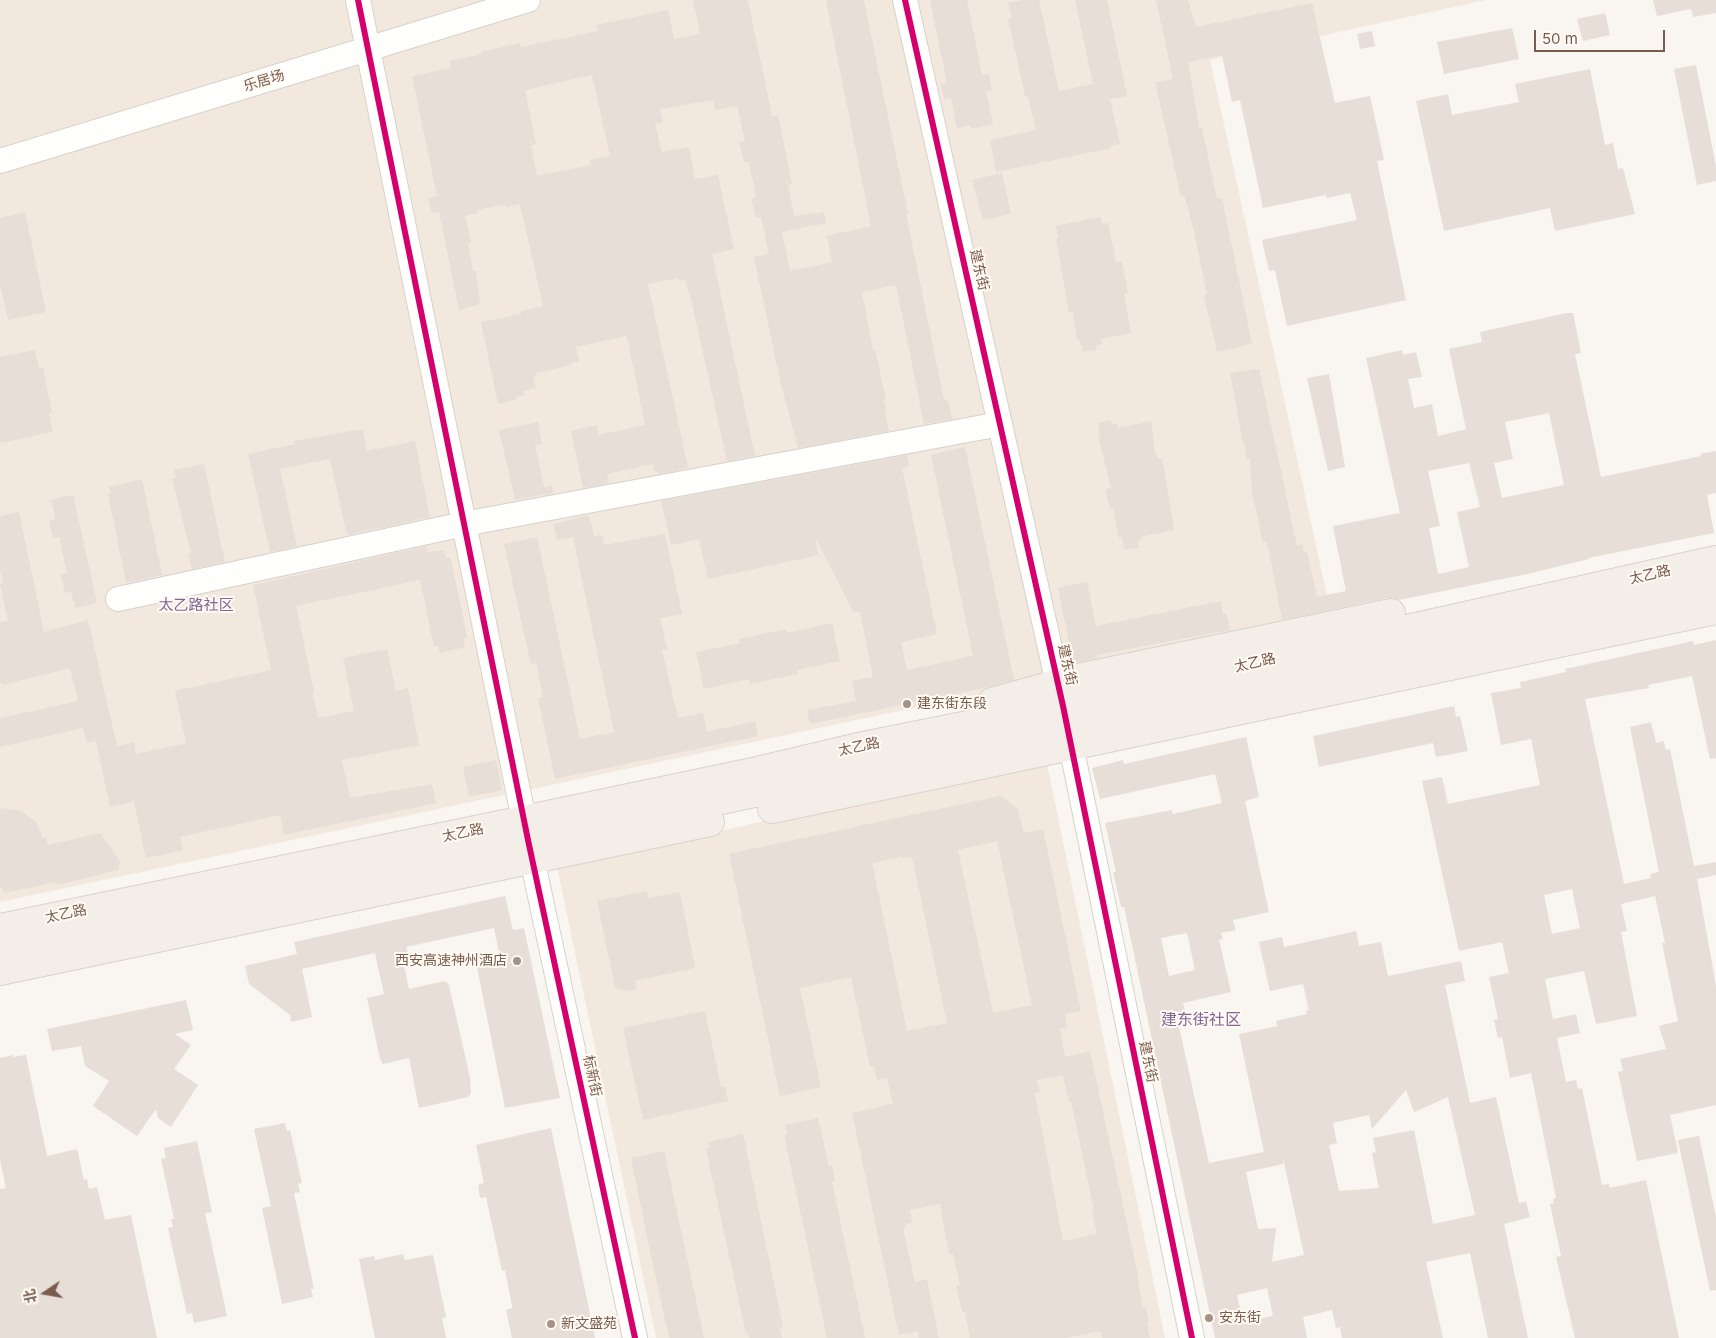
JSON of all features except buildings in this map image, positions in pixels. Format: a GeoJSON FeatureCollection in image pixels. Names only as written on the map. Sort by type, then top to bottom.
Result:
{"type":"FeatureCollection","features":[{"type":"Feature","properties":{"kind":"main road"},"geometry":{"type":"LineString","coordinates":[[1065,715],[1078,678],[1716,546]]}},
{"type":"Feature","properties":{"kind":"main road","name":"太乙路"},"geometry":{"type":"LineString","coordinates":[[1065,715],[1716,560]]}},
{"type":"Feature","properties":{"kind":"main road","name":"太乙路"},"geometry":{"type":"LineString","coordinates":[[0,952],[526,830],[858,747],[1065,715],[1716,585]]}},
{"type":"Feature","properties":{"kind":"main road"},"geometry":{"type":"LineString","coordinates":[[0,971],[526,830],[1065,715],[1716,610]]}},
{"type":"Feature","properties":{"kind":"main road"},"geometry":{"type":"LineString","coordinates":[[0,910],[526,830]]}},
{"type":"Feature","properties":{"kind":"main road","name":"太乙路"},"geometry":{"type":"LineString","coordinates":[[0,928],[526,830]]}},
{"type":"Feature","properties":{"kind":"street","name":"标新街"},"geometry":{"type":"LineString","coordinates":[[358,0],[526,830],[635,1338]]}},
{"type":"Feature","properties":{"kind":"street","name":"乐居场"},"geometry":{"type":"LineString","coordinates":[[0,161],[528,0]]}},
{"type":"Feature","properties":{"kind":"street","name":"建东街"},"geometry":{"type":"LineString","coordinates":[[905,0],[1065,715],[1192,1338]]}},
{"type":"Feature","properties":{"kind":"street"},"geometry":{"type":"LineString","coordinates":[[118,600],[464,524],[1000,424]]}},
{"type":"Feature","properties":{"kind":"shaded area"},"geometry":{"type":"Polygon","coordinates":[[[0,0],[1486,0],[1210,60],[1332,619],[0,902],[0,0]]]}},
{"type":"Feature","properties":{"kind":"shaded area"},"geometry":{"type":"Polygon","coordinates":[[[1046,759],[1165,1338],[656,1338],[557,867],[1046,759]]]}},
{"type":"Feature","properties":{"kind":"cycle path"},"geometry":{"type":"LineString","coordinates":[[358,0],[528,840],[635,1338]]}},
{"type":"Feature","properties":{"kind":"cycle path"},"geometry":{"type":"LineString","coordinates":[[905,0],[1063,706],[1192,1338]]}},
{"type":"Feature","properties":{"kind":"place","name":"建东街东段"},"geometry":{"type":"Point","coordinates":[907,704]}},
{"type":"Feature","properties":{"kind":"place","name":"西安高速神州酒店"},"geometry":{"type":"Point","coordinates":[517,961]}},
{"type":"Feature","properties":{"kind":"place","name":"安东街"},"geometry":{"type":"Point","coordinates":[1209,1318]}},
{"type":"Feature","properties":{"kind":"place","name":"新文盛苑"},"geometry":{"type":"Point","coordinates":[551,1324]}},
{"type":"Feature","properties":{"kind":"district","name":"太乙路社区"},"geometry":{"type":"Point","coordinates":[196,605]}},
{"type":"Feature","properties":{"kind":"district","name":"建东街社区"},"geometry":{"type":"Point","coordinates":[1201,1020]}}]}
